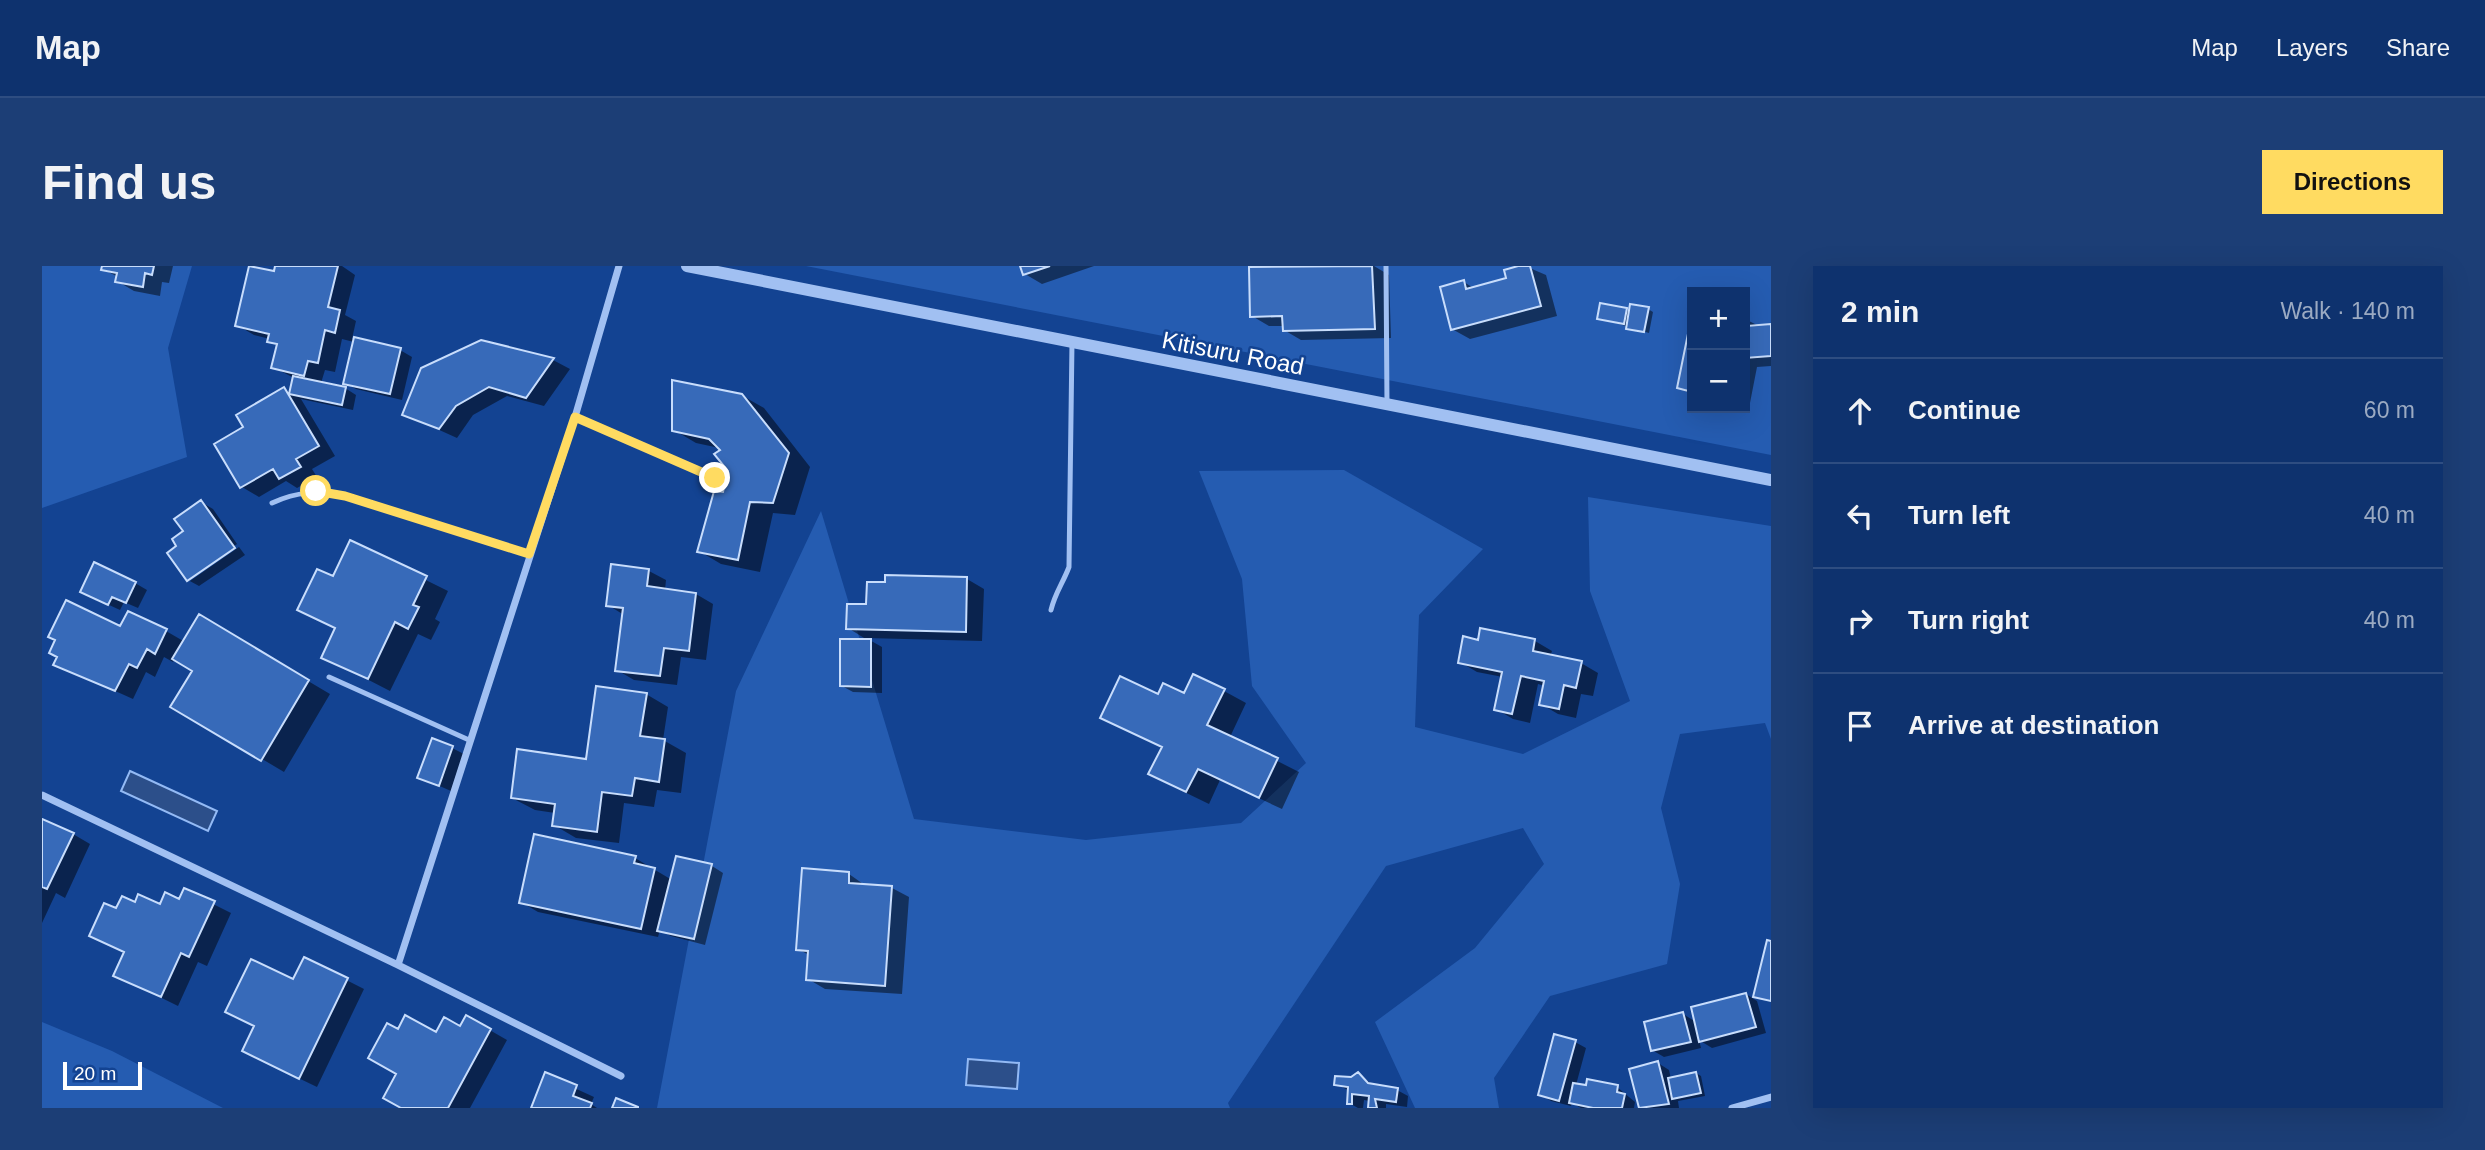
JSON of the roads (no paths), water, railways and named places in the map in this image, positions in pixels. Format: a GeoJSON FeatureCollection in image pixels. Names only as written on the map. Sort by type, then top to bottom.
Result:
{"type":"FeatureCollection","features":[{"type":"Feature","properties":{"kind":"street"},"geometry":{"type":"LineString","coordinates":[[398,965],[468,740],[575,417],[619,266]]}},
{"type":"Feature","properties":{"kind":"street","name":"Kitisuru Road"},"geometry":{"type":"LineString","coordinates":[[687,266],[1771,480]]}},
{"type":"Feature","properties":{"kind":"street"},"geometry":{"type":"LineString","coordinates":[[42,795],[398,965],[621,1076]]}},
{"type":"Feature","properties":{"kind":"street"},"geometry":{"type":"LineString","coordinates":[[1732,1108],[1771,1097]]}},
{"type":"Feature","properties":{"kind":"lane"},"geometry":{"type":"LineString","coordinates":[[1386,266],[1387,405]]}},
{"type":"Feature","properties":{"kind":"lane"},"geometry":{"type":"LineString","coordinates":[[1051,610],[1056,589],[1069,568],[1072,342]]}},
{"type":"Feature","properties":{"kind":"lane"},"geometry":{"type":"LineString","coordinates":[[575,417],[715,478]]}},
{"type":"Feature","properties":{"kind":"lane"},"geometry":{"type":"LineString","coordinates":[[272,503],[295,493],[316,491],[345,496],[529,554]]}},
{"type":"Feature","properties":{"kind":"lane"},"geometry":{"type":"LineString","coordinates":[[329,677],[468,740]]}}]}
